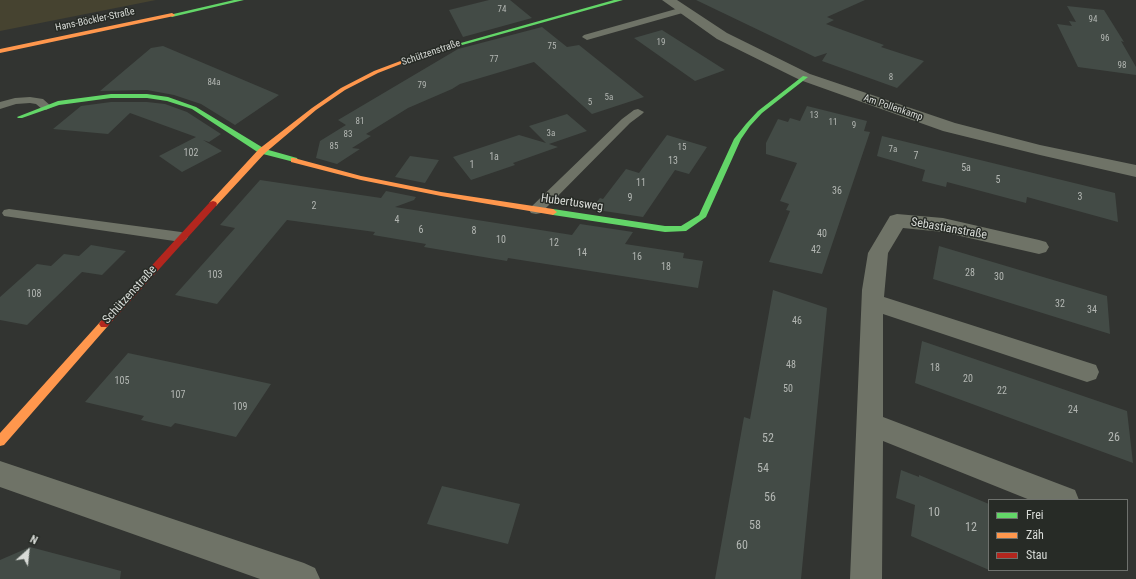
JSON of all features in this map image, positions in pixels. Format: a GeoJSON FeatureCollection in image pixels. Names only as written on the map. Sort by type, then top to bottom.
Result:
{"type":"FeatureCollection","features":[{"type":"Feature","properties":{"kind":"street","name":"Hans-Böckler-Straße"},"geometry":{"type":"LineString","coordinates":[[0,51],[241,0]]}},
{"type":"Feature","properties":{"kind":"street","name":"Schützenstraße"},"geometry":{"type":"LineString","coordinates":[[0,441],[181,238],[262,151],[320,105],[343,89],[376,72],[431,51],[620,0]]}},
{"type":"Feature","properties":{"kind":"street","name":"Am Pollenkamp"},"geometry":{"type":"LineString","coordinates":[[668,0],[722,36],[805,77],[950,127],[1040,150],[1136,171]]}},
{"type":"Feature","properties":{"kind":"street","name":"Hubertusweg"},"geometry":{"type":"LineString","coordinates":[[262,151],[361,178],[441,194],[664,229],[683,229],[702,217],[738,139],[748,125],[760,112],[805,77]]}},
{"type":"Feature","properties":{"kind":"street"},"geometry":{"type":"LineString","coordinates":[[20,117],[58,102],[111,96],[147,96],[168,99],[194,108],[262,151]]}},
{"type":"Feature","properties":{"kind":"street","name":"Sebastianstraße"},"geometry":{"type":"LineString","coordinates":[[866,579],[872,302],[878,252],[897,221],[943,225],[1038,246]]}},
{"type":"Feature","properties":{"kind":"street"},"geometry":{"type":"LineString","coordinates":[[872,302],[1087,372]]}},
{"type":"Feature","properties":{"kind":"street"},"geometry":{"type":"LineString","coordinates":[[869,424],[1062,499]]}},
{"type":"Feature","properties":{"kind":"street"},"geometry":{"type":"LineString","coordinates":[[0,474],[304,579]]}},
{"type":"Feature","properties":{"kind":"lane"},"geometry":{"type":"LineString","coordinates":[[587,37],[683,10]]}},
{"type":"Feature","properties":{"kind":"lane"},"geometry":{"type":"LineString","coordinates":[[0,106],[15,101],[30,100],[39,101],[46,107]]}},
{"type":"Feature","properties":{"kind":"lane"},"geometry":{"type":"LineString","coordinates":[[536,210],[626,121],[638,112]]}},
{"type":"Feature","properties":{"kind":"lane"},"geometry":{"type":"LineString","coordinates":[[9,213],[181,238]]}},
{"type":"Feature","properties":{"kind":"shaded area"},"geometry":{"type":"Polygon","coordinates":[[[0,0],[156,0],[0,31],[0,0]]]}},
{"type":"Feature","properties":{"kind":"building"},"geometry":{"type":"Polygon","coordinates":[[[489,0],[510,0],[532,18],[463,37],[449,10],[489,0]]]}},
{"type":"Feature","properties":{"kind":"building"},"geometry":{"type":"Polygon","coordinates":[[[696,0],[865,0],[827,17],[834,20],[826,24],[884,45],[881,47],[924,61],[897,88],[822,61],[827,53],[815,57],[696,0]]]}},
{"type":"Feature","properties":{"kind":"building"},"geometry":{"type":"Polygon","coordinates":[[[1067,6],[1104,10],[1124,42],[1121,41],[1136,67],[1136,75],[1078,67],[1057,24],[1072,26],[1069,21],[1076,22],[1067,6]]]}},
{"type":"Feature","properties":{"kind":"building"},"geometry":{"type":"Polygon","coordinates":[[[542,27],[567,47],[579,45],[644,97],[592,114],[534,62],[460,84],[408,108],[366,134],[371,136],[352,148],[360,149],[337,164],[316,158],[320,141],[346,125],[338,120],[458,49],[542,27]]]}},
{"type":"Feature","properties":{"kind":"building"},"geometry":{"type":"Polygon","coordinates":[[[662,30],[725,70],[695,81],[634,38],[662,30]]]}},
{"type":"Feature","properties":{"kind":"building"},"geometry":{"type":"Polygon","coordinates":[[[163,46],[279,95],[235,125],[201,104],[174,95],[147,90],[100,91],[151,48],[163,46]]]}},
{"type":"Feature","properties":{"kind":"building"},"geometry":{"type":"Polygon","coordinates":[[[111,102],[147,102],[165,104],[187,112],[221,134],[209,142],[203,140],[222,151],[182,172],[159,156],[196,137],[130,113],[108,134],[53,129],[81,106],[111,102]]]}},
{"type":"Feature","properties":{"kind":"building"},"geometry":{"type":"Polygon","coordinates":[[[807,106],[867,121],[864,131],[870,132],[822,274],[769,262],[790,211],[786,210],[789,204],[780,201],[797,163],[766,154],[766,143],[778,119],[788,122],[790,118],[800,121],[807,106]]]}},
{"type":"Feature","properties":{"kind":"building"},"geometry":{"type":"Polygon","coordinates":[[[567,114],[587,131],[549,144],[558,147],[513,163],[515,165],[471,180],[453,157],[519,135],[546,143],[529,126],[567,114]]]}},
{"type":"Feature","properties":{"kind":"building"},"geometry":{"type":"Polygon","coordinates":[[[667,135],[707,147],[689,174],[675,170],[643,217],[591,209],[600,198],[603,199],[626,169],[639,173],[667,135]]]}},
{"type":"Feature","properties":{"kind":"building"},"geometry":{"type":"Polygon","coordinates":[[[882,136],[1115,193],[1118,222],[1027,197],[1026,203],[947,182],[946,187],[922,181],[925,170],[877,156],[882,136]]]}},
{"type":"Feature","properties":{"kind":"building"},"geometry":{"type":"Polygon","coordinates":[[[410,156],[439,160],[425,183],[395,177],[410,156]]]}},
{"type":"Feature","properties":{"kind":"building"},"geometry":{"type":"Polygon","coordinates":[[[260,180],[381,198],[386,191],[416,197],[414,200],[395,207],[572,235],[580,224],[633,232],[625,244],[684,253],[683,258],[703,261],[698,288],[508,258],[507,261],[424,247],[426,244],[373,235],[375,232],[287,220],[217,304],[175,295],[235,228],[220,225],[260,180]]]}},
{"type":"Feature","properties":{"kind":"building"},"geometry":{"type":"Polygon","coordinates":[[[91,245],[126,251],[102,275],[82,272],[27,325],[0,320],[0,297],[37,264],[51,266],[64,254],[79,256],[91,245]]]}},
{"type":"Feature","properties":{"kind":"building"},"geometry":{"type":"Polygon","coordinates":[[[939,246],[1107,296],[1110,334],[933,279],[939,246]]]}},
{"type":"Feature","properties":{"kind":"building"},"geometry":{"type":"Polygon","coordinates":[[[773,290],[827,308],[801,579],[715,579],[744,417],[750,419],[773,290]]]}},
{"type":"Feature","properties":{"kind":"building"},"geometry":{"type":"Polygon","coordinates":[[[922,341],[1127,411],[1133,463],[915,383],[922,341]]]}},
{"type":"Feature","properties":{"kind":"building"},"geometry":{"type":"Polygon","coordinates":[[[128,353],[271,384],[236,437],[175,423],[171,427],[141,420],[144,416],[85,402],[128,353]]]}},
{"type":"Feature","properties":{"kind":"building"},"geometry":{"type":"Polygon","coordinates":[[[901,470],[919,477],[919,475],[988,504],[988,570],[911,536],[915,505],[896,498],[901,470]]]}},
{"type":"Feature","properties":{"kind":"building"},"geometry":{"type":"Polygon","coordinates":[[[442,486],[520,504],[508,544],[427,524],[442,486]]]}},
{"type":"Feature","properties":{"kind":"building"},"geometry":{"type":"Polygon","coordinates":[[[30,547],[121,571],[120,579],[0,579],[0,560],[30,547]]]}},
{"type":"Feature","properties":{"kind":"traffic: fast"},"geometry":{"type":"LineString","coordinates":[[172,15],[241,0]]}},
{"type":"Feature","properties":{"kind":"traffic: fast"},"geometry":{"type":"LineString","coordinates":[[421,55],[620,0]]}},
{"type":"Feature","properties":{"kind":"traffic: fast"},"geometry":{"type":"LineString","coordinates":[[553,212],[665,229],[683,229],[702,217],[738,139],[748,125],[760,112],[805,77]]}},
{"type":"Feature","properties":{"kind":"traffic: fast"},"geometry":{"type":"LineString","coordinates":[[20,117],[58,103],[111,96],[147,96],[168,99],[194,108],[262,151],[294,160]]}},
{"type":"Feature","properties":{"kind":"traffic: slow"},"geometry":{"type":"LineString","coordinates":[[0,51],[172,15]]}},
{"type":"Feature","properties":{"kind":"traffic: slow"},"geometry":{"type":"LineString","coordinates":[[213,204],[262,151],[314,109],[343,89],[376,72],[421,55]]}},
{"type":"Feature","properties":{"kind":"traffic: slow"},"geometry":{"type":"LineString","coordinates":[[294,160],[361,178],[441,194],[553,212]]}},
{"type":"Feature","properties":{"kind":"traffic: slow"},"geometry":{"type":"LineString","coordinates":[[0,441],[104,324]]}},
{"type":"Feature","properties":{"kind":"traffic: jam"},"geometry":{"type":"LineString","coordinates":[[104,324],[213,204]]}}]}
